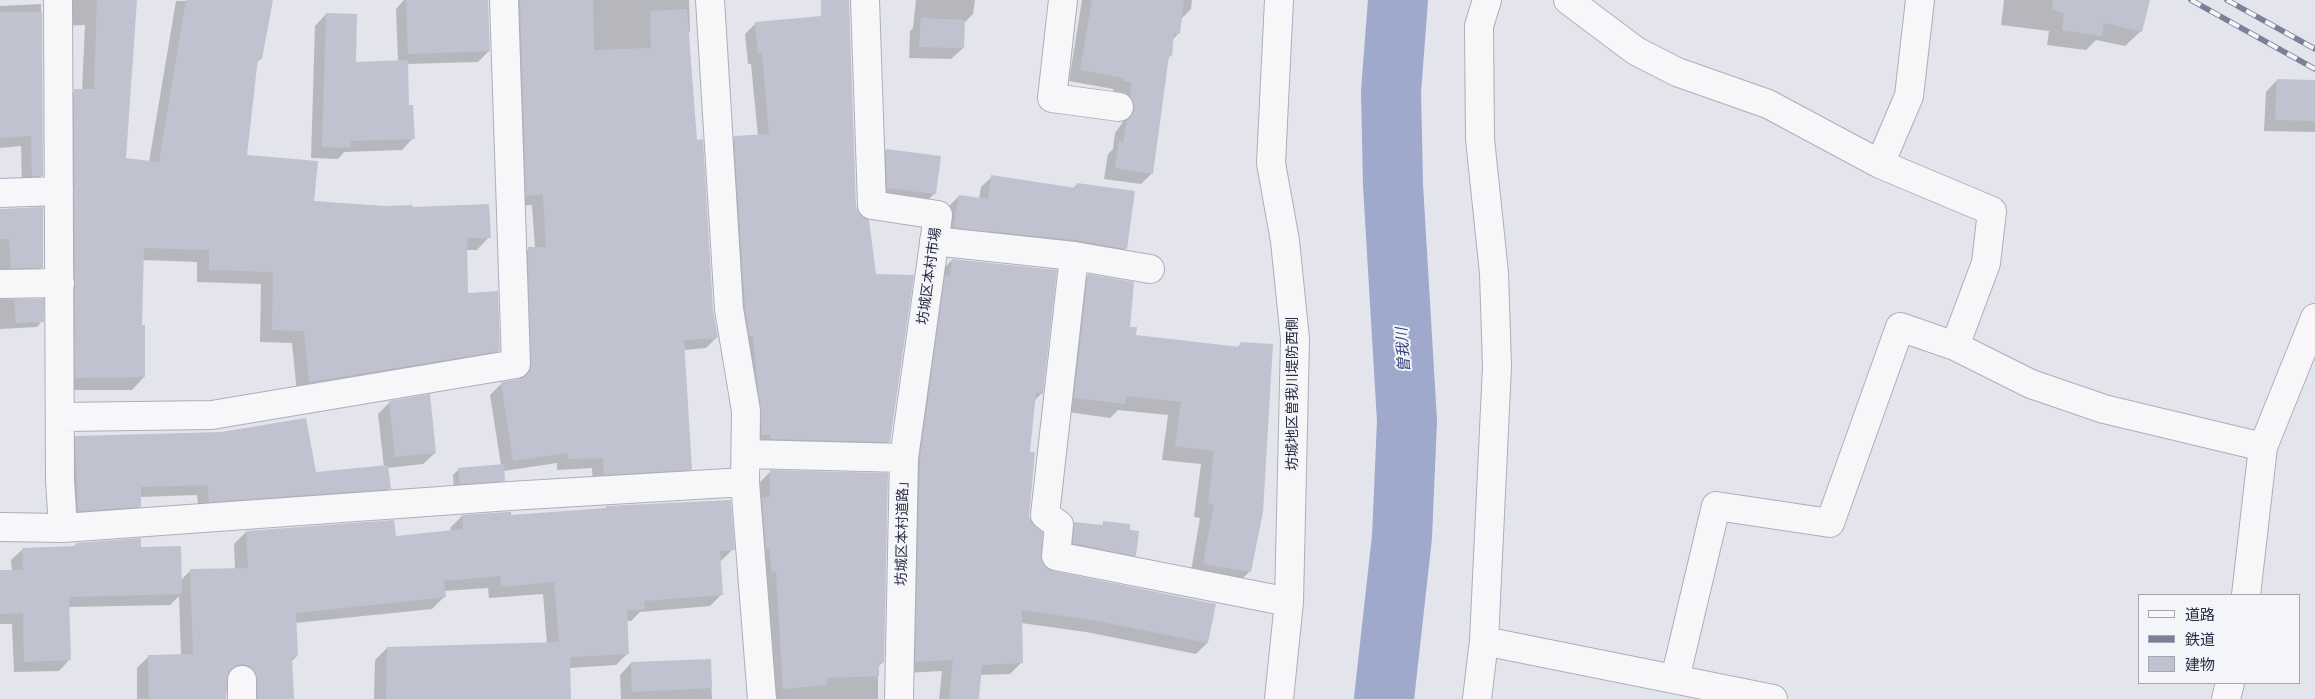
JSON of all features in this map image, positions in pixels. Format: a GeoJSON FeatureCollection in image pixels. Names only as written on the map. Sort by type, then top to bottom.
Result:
{"type":"FeatureCollection","features":[{"type":"Feature","properties":{"kind":"street"},"geometry":{"type":"LineString","coordinates":[[58,0],[60,480],[62,528]]}},
{"type":"Feature","properties":{"kind":"street"},"geometry":{"type":"LineString","coordinates":[[61,417],[212,415],[516,364],[504,0]]}},
{"type":"Feature","properties":{"kind":"street"},"geometry":{"type":"LineString","coordinates":[[710,0],[729,309],[746,411],[745,482],[762,699]]}},
{"type":"Feature","properties":{"kind":"street","name":"坊城区本村市場"},"geometry":{"type":"LineString","coordinates":[[865,0],[872,205],[938,215],[904,458]]}},
{"type":"Feature","properties":{"kind":"street"},"geometry":{"type":"LineString","coordinates":[[1064,0],[1052,98],[1119,107]]}},
{"type":"Feature","properties":{"kind":"street","name":"坊城地区曽我川堤防西側"},"geometry":{"type":"LineString","coordinates":[[1279,0],[1271,162],[1285,241],[1295,339],[1289,602],[1279,699]]}},
{"type":"Feature","properties":{"kind":"street"},"geometry":{"type":"LineString","coordinates":[[1477,699],[1484,641],[1497,366],[1494,273],[1480,140],[1479,26],[1487,0]]}},
{"type":"Feature","properties":{"kind":"street"},"geometry":{"type":"LineString","coordinates":[[1568,0],[1636,51],[1660,64],[1677,72],[1768,104],[1880,164],[1992,211],[1986,263],[1955,346]]}},
{"type":"Feature","properties":{"kind":"street"},"geometry":{"type":"LineString","coordinates":[[1880,164],[1909,96],[1920,0]]}},
{"type":"Feature","properties":{"kind":"street"},"geometry":{"type":"LineString","coordinates":[[0,193],[59,191]]}},
{"type":"Feature","properties":{"kind":"street"},"geometry":{"type":"LineString","coordinates":[[934,241],[1074,256],[1150,269]]}},
{"type":"Feature","properties":{"kind":"street"},"geometry":{"type":"LineString","coordinates":[[1074,256],[1045,515],[1059,525],[1056,556],[1289,602]]}},
{"type":"Feature","properties":{"kind":"street"},"geometry":{"type":"LineString","coordinates":[[0,284],[60,283]]}},
{"type":"Feature","properties":{"kind":"street"},"geometry":{"type":"LineString","coordinates":[[2246,594],[2263,447],[2315,318]]}},
{"type":"Feature","properties":{"kind":"street"},"geometry":{"type":"LineString","coordinates":[[1675,679],[1716,506],[1830,523],[1900,327],[1955,346],[2031,384],[2095,406],[2263,447]]}},
{"type":"Feature","properties":{"kind":"street","name":"坊城区本村道路」"},"geometry":{"type":"LineString","coordinates":[[746,454],[904,458],[899,699]]}},
{"type":"Feature","properties":{"kind":"street"},"geometry":{"type":"LineString","coordinates":[[0,528],[62,528],[510,496],[745,482]]}},
{"type":"Feature","properties":{"kind":"street"},"geometry":{"type":"LineString","coordinates":[[1484,641],[1773,699]]}},
{"type":"Feature","properties":{"kind":"street"},"geometry":{"type":"LineString","coordinates":[[2226,699],[2230,684]]}},
{"type":"Feature","properties":{"kind":"building"},"geometry":{"type":"Polygon","coordinates":[[[97,0],[137,0],[126,158],[159,162],[186,0],[273,0],[262,59],[258,58],[247,155],[318,161],[314,201],[385,206],[412,205],[413,207],[489,204],[491,238],[467,238],[468,293],[498,291],[500,351],[309,382],[304,331],[272,330],[273,272],[209,270],[209,250],[144,248],[142,325],[145,325],[145,377],[75,378],[74,89],[94,89],[97,0]]]}},
{"type":"Feature","properties":{"kind":"building"},"geometry":{"type":"Polygon","coordinates":[[[406,0],[488,0],[490,51],[408,54],[406,0]]]}},
{"type":"Feature","properties":{"kind":"building"},"geometry":{"type":"Polygon","coordinates":[[[520,0],[593,0],[594,50],[651,48],[650,11],[687,9],[697,140],[703,139],[713,310],[718,338],[684,340],[692,470],[604,475],[603,458],[568,459],[568,453],[513,461],[501,382],[519,379],[526,376],[530,370],[528,247],[546,247],[543,194],[526,196],[520,0]]]}},
{"type":"Feature","properties":{"kind":"building"},"geometry":{"type":"Polygon","coordinates":[[[821,0],[849,0],[856,206],[859,213],[869,220],[876,274],[914,275],[890,442],[770,439],[770,434],[762,435],[753,336],[749,336],[745,307],[734,136],[769,134],[762,53],[758,54],[755,22],[821,16],[821,0]]]}},
{"type":"Feature","properties":{"kind":"building"},"geometry":{"type":"Polygon","coordinates":[[[1092,0],[1184,0],[1180,34],[1174,33],[1172,56],[1169,56],[1153,174],[1115,168],[1119,141],[1123,142],[1127,120],[1134,110],[1130,97],[1132,83],[1123,81],[1124,78],[1080,70],[1092,0]]]}},
{"type":"Feature","properties":{"kind":"building"},"geometry":{"type":"Polygon","coordinates":[[[2053,0],[2150,0],[2142,32],[2104,23],[2102,36],[2062,30],[2064,13],[2052,10],[2053,0]]]}},
{"type":"Feature","properties":{"kind":"building"},"geometry":{"type":"Polygon","coordinates":[[[0,12],[42,12],[43,176],[32,176],[31,136],[0,138],[0,12]]]}},
{"type":"Feature","properties":{"kind":"building"},"geometry":{"type":"Polygon","coordinates":[[[326,13],[357,14],[356,62],[408,60],[409,105],[413,105],[415,139],[351,141],[351,148],[322,147],[326,13]]]}},
{"type":"Feature","properties":{"kind":"building"},"geometry":{"type":"Polygon","coordinates":[[[921,18],[965,20],[964,48],[919,47],[921,18]]]}},
{"type":"Feature","properties":{"kind":"building"},"geometry":{"type":"Polygon","coordinates":[[[2277,79],[2315,80],[2315,121],[2275,120],[2277,79]]]}},
{"type":"Feature","properties":{"kind":"building"},"geometry":{"type":"Polygon","coordinates":[[[886,149],[941,156],[936,194],[887,188],[886,149]]]}},
{"type":"Feature","properties":{"kind":"building"},"geometry":{"type":"Polygon","coordinates":[[[991,175],[1076,188],[1077,183],[1135,191],[1127,249],[1076,240],[956,228],[954,224],[959,195],[988,199],[991,175]]]}},
{"type":"Feature","properties":{"kind":"building"},"geometry":{"type":"Polygon","coordinates":[[[43,207],[43,268],[11,268],[9,239],[0,239],[0,209],[43,207]]]}},
{"type":"Feature","properties":{"kind":"building"},"geometry":{"type":"Polygon","coordinates":[[[952,259],[1057,270],[1043,394],[1036,393],[1030,452],[1035,452],[1029,517],[1036,527],[1043,532],[1042,562],[1053,571],[1216,604],[1208,643],[1098,621],[1022,610],[1023,663],[982,665],[979,699],[949,699],[953,660],[915,662],[920,459],[945,275],[950,276],[952,259]]]}},
{"type":"Feature","properties":{"kind":"building"},"geometry":{"type":"Polygon","coordinates":[[[1088,274],[1134,282],[1130,327],[1137,327],[1136,335],[1240,347],[1240,342],[1273,344],[1263,512],[1251,572],[1203,564],[1214,504],[1208,503],[1214,451],[1175,446],[1181,402],[1126,396],[1125,404],[1074,398],[1088,274]]]}},
{"type":"Feature","properties":{"kind":"building"},"geometry":{"type":"Polygon","coordinates":[[[14,299],[44,299],[44,322],[16,323],[14,299]]]}},
{"type":"Feature","properties":{"kind":"building"},"geometry":{"type":"Polygon","coordinates":[[[430,394],[436,453],[395,457],[389,401],[430,394]]]}},
{"type":"Feature","properties":{"kind":"building"},"geometry":{"type":"Polygon","coordinates":[[[306,418],[316,472],[388,465],[391,489],[209,502],[207,485],[141,487],[141,507],[78,511],[75,436],[221,432],[306,418]]]}},
{"type":"Feature","properties":{"kind":"building"},"geometry":{"type":"Polygon","coordinates":[[[504,464],[505,481],[460,484],[458,468],[504,464]]]}},
{"type":"Feature","properties":{"kind":"building"},"geometry":{"type":"Polygon","coordinates":[[[770,470],[888,473],[884,663],[879,663],[879,676],[827,678],[827,685],[783,689],[776,572],[772,573],[769,548],[766,548],[762,498],[770,497],[770,470]]]}},
{"type":"Feature","properties":{"kind":"building"},"geometry":{"type":"Polygon","coordinates":[[[731,500],[735,550],[720,551],[723,595],[644,601],[645,609],[627,610],[629,654],[570,657],[571,699],[386,699],[387,647],[559,642],[554,582],[501,587],[500,576],[444,581],[446,597],[296,613],[298,656],[292,657],[294,699],[258,699],[256,673],[250,667],[242,664],[235,666],[228,673],[226,699],[149,699],[148,655],[193,654],[190,569],[248,568],[246,531],[394,520],[396,536],[463,529],[462,515],[511,512],[511,515],[606,508],[606,506],[731,500]]]}},
{"type":"Feature","properties":{"kind":"building"},"geometry":{"type":"Polygon","coordinates":[[[1103,521],[1130,524],[1130,530],[1139,531],[1136,556],[1073,543],[1074,522],[1103,525],[1103,521]]]}},
{"type":"Feature","properties":{"kind":"building"},"geometry":{"type":"Polygon","coordinates":[[[141,538],[141,547],[181,546],[182,594],[69,597],[71,660],[24,662],[23,613],[0,614],[0,570],[23,570],[22,548],[76,546],[76,543],[141,538]]]}},
{"type":"Feature","properties":{"kind":"building"},"geometry":{"type":"Polygon","coordinates":[[[711,659],[712,688],[632,692],[631,662],[711,659]]]}},
{"type":"Feature","properties":{"kind":"waterway","name":"曽我川"},"geometry":{"type":"LineString","coordinates":[[1384,699],[1402,537],[1407,421],[1393,185],[1391,92],[1398,0]]}},
{"type":"Feature","properties":{"kind":"railway"},"geometry":{"type":"LineString","coordinates":[[2191,0],[2315,69]]}},
{"type":"Feature","properties":{"kind":"railway"},"geometry":{"type":"LineString","coordinates":[[2227,0],[2315,49]]}}]}
